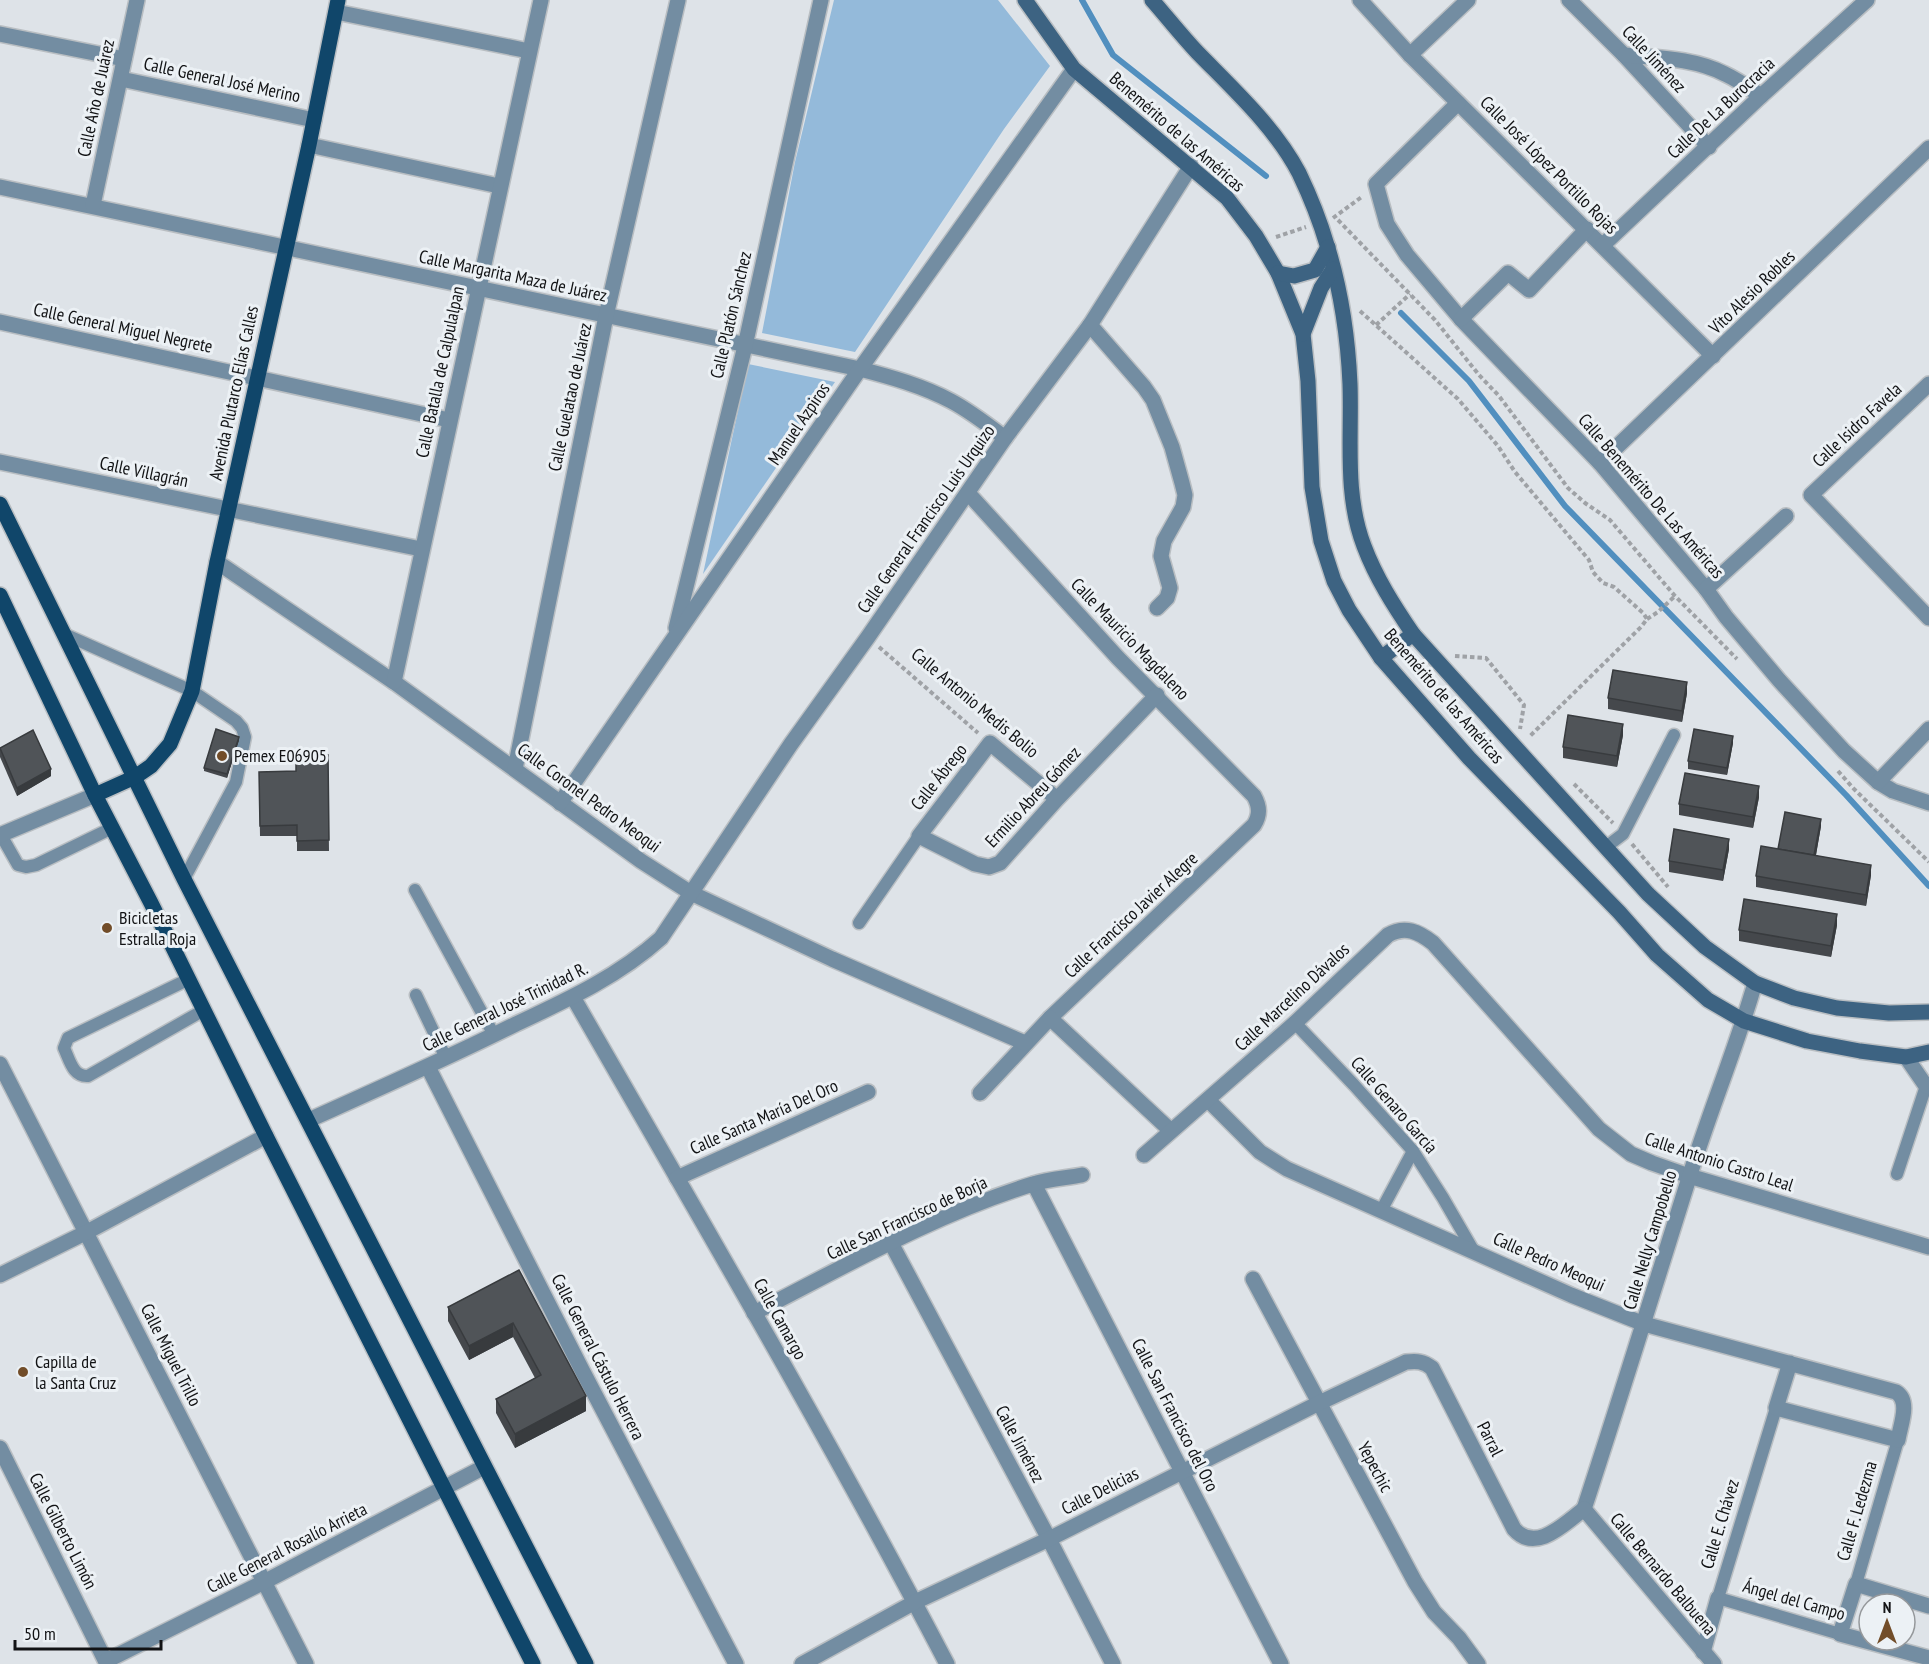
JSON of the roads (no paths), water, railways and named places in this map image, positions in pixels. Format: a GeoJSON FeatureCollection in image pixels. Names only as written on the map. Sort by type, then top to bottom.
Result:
{"type":"FeatureCollection","features":[{"type":"Feature","properties":{"kind":"main road","name":"Avenida Plutarco Elías Calles"},"geometry":{"type":"LineString","coordinates":[[95,795],[135,777],[151,766],[170,744],[192,691],[228,509],[309,145],[337,6]]}},
{"type":"Feature","properties":{"kind":"main road"},"geometry":{"type":"LineString","coordinates":[[0,504],[184,879],[586,1664]]}},
{"type":"Feature","properties":{"kind":"main road"},"geometry":{"type":"LineString","coordinates":[[2,602],[95,795],[533,1664]]}},
{"type":"Feature","properties":{"kind":"street","name":"Calle Año de Juárez"},"geometry":{"type":"LineString","coordinates":[[93,205],[137,0]]}},
{"type":"Feature","properties":{"kind":"street","name":"Calle Batalla de Calpulalpan"},"geometry":{"type":"LineString","coordinates":[[394,682],[540,0]]}},
{"type":"Feature","properties":{"kind":"street","name":"Calle Guelatao de Juárez"},"geometry":{"type":"LineString","coordinates":[[515,769],[606,316],[678,0]]}},
{"type":"Feature","properties":{"kind":"street","name":"Calle Platón Sánchez"},"geometry":{"type":"LineString","coordinates":[[673,638],[745,346],[821,0]]}},
{"type":"Feature","properties":{"kind":"street","name":"Benemérito de las Américas"},"geometry":{"type":"LineString","coordinates":[[1025,0],[1074,69],[1227,198],[1256,236],[1278,273],[1303,334],[1308,381],[1312,487],[1321,542],[1334,581],[1349,610],[1381,658],[1469,758],[1619,912],[1657,955],[1708,1000],[1744,1021],[1806,1041],[1906,1057],[1929,1052]]}},
{"type":"Feature","properties":{"kind":"street","name":"Benemérito de las Américas"},"geometry":{"type":"LineString","coordinates":[[1152,0],[1271,131],[1299,172],[1320,223],[1328,247],[1346,329],[1350,385],[1349,445],[1354,504],[1364,545],[1388,596],[1413,634],[1648,894],[1705,947],[1755,983],[1794,998],[1837,1008],[1889,1014],[1929,1012]]}},
{"type":"Feature","properties":{"kind":"street","name":"Calle José López Portillo Rojas"},"geometry":{"type":"LineString","coordinates":[[1360,0],[1410,55],[1713,356]]}},
{"type":"Feature","properties":{"kind":"street"},"geometry":{"type":"LineString","coordinates":[[1410,55],[1468,0]]}},
{"type":"Feature","properties":{"kind":"street","name":"Calle Jiménez"},"geometry":{"type":"LineString","coordinates":[[1569,0],[1624,55],[1709,147]]}},
{"type":"Feature","properties":{"kind":"street","name":"Calle De La Burocracia"},"geometry":{"type":"LineString","coordinates":[[1603,246],[1761,96],[1867,0]]}},
{"type":"Feature","properties":{"kind":"street"},"geometry":{"type":"LineString","coordinates":[[337,6],[530,51]]}},
{"type":"Feature","properties":{"kind":"street","name":"Calle General José Merino"},"geometry":{"type":"LineString","coordinates":[[0,34],[124,59]]}},
{"type":"Feature","properties":{"kind":"street"},"geometry":{"type":"LineString","coordinates":[[1624,55],[1677,60],[1701,65],[1724,73],[1761,96]]}},
{"type":"Feature","properties":{"kind":"street","name":"Manuel Azpiros"},"geometry":{"type":"LineString","coordinates":[[560,803],[860,369],[1074,69]]}},
{"type":"Feature","properties":{"kind":"street","name":"Calle General José Merino"},"geometry":{"type":"LineString","coordinates":[[121,79],[314,120]]}},
{"type":"Feature","properties":{"kind":"street","name":"Calle Benemérito De Las Américas"},"geometry":{"type":"LineString","coordinates":[[1458,103],[1376,184],[1388,224],[1407,255],[1461,319],[1600,463],[1779,680],[1844,751],[1878,782],[1893,791],[1929,803]]}},
{"type":"Feature","properties":{"kind":"street"},"geometry":{"type":"LineString","coordinates":[[309,145],[499,186]]}},
{"type":"Feature","properties":{"kind":"street","name":"Vito Alesio Robles"},"geometry":{"type":"LineString","coordinates":[[1600,463],[1929,148]]}},
{"type":"Feature","properties":{"kind":"street","name":"Calle General Francisco Luis Urquizo"},"geometry":{"type":"LineString","coordinates":[[691,893],[790,744],[868,638],[1005,438],[1090,325],[1191,166]]}},
{"type":"Feature","properties":{"kind":"street","name":"Calle Margarita Maza de Juárez"},"geometry":{"type":"LineString","coordinates":[[0,187],[860,369],[932,392],[971,413],[1005,438]]}},
{"type":"Feature","properties":{"kind":"street"},"geometry":{"type":"LineString","coordinates":[[1461,319],[1508,273],[1529,290],[1587,229]]}},
{"type":"Feature","properties":{"kind":"street"},"geometry":{"type":"LineString","coordinates":[[1278,273],[1294,276],[1315,270],[1328,247]]}},
{"type":"Feature","properties":{"kind":"street"},"geometry":{"type":"LineString","coordinates":[[1303,334],[1321,288],[1333,269]]}},
{"type":"Feature","properties":{"kind":"street","name":"Calle General Miguel Negrete"},"geometry":{"type":"LineString","coordinates":[[0,322],[449,420]]}},
{"type":"Feature","properties":{"kind":"street"},"geometry":{"type":"LineString","coordinates":[[1090,325],[1153,400],[1172,447],[1185,495],[1183,507],[1164,541],[1161,556],[1170,588],[1167,598],[1157,608]]}},
{"type":"Feature","properties":{"kind":"street","name":"Calle Isidro Favela"},"geometry":{"type":"LineString","coordinates":[[1926,608],[1811,495],[1929,384]]}},
{"type":"Feature","properties":{"kind":"street","name":"Calle Villagrán"},"geometry":{"type":"LineString","coordinates":[[0,462],[421,549]]}},
{"type":"Feature","properties":{"kind":"street","name":"Calle Mauricio Magdaleno"},"geometry":{"type":"LineString","coordinates":[[968,492],[1118,658],[1157,695],[1254,796],[1259,813]]}},
{"type":"Feature","properties":{"kind":"street"},"geometry":{"type":"LineString","coordinates":[[1706,589],[1786,516]]}},
{"type":"Feature","properties":{"kind":"street","name":"Calle Coronel Pedro Meoqui"},"geometry":{"type":"LineString","coordinates":[[217,562],[394,682],[641,861],[691,893],[832,959],[1025,1043]]}},
{"type":"Feature","properties":{"kind":"street"},"geometry":{"type":"LineString","coordinates":[[1381,658],[1413,634]]}},
{"type":"Feature","properties":{"kind":"street","name":"Ermilio Abreu Gómez"},"geometry":{"type":"LineString","coordinates":[[919,836],[982,867],[1000,863],[1057,799],[1157,695]]}},
{"type":"Feature","properties":{"kind":"street"},"geometry":{"type":"LineString","coordinates":[[1878,782],[1929,729]]}},
{"type":"Feature","properties":{"kind":"street","name":"Calle Antonio Medis Bolio"},"geometry":{"type":"LineString","coordinates":[[990,743],[1057,799]]}},
{"type":"Feature","properties":{"kind":"street","name":"Calle Ábrego"},"geometry":{"type":"LineString","coordinates":[[919,836],[990,743]]}},
{"type":"Feature","properties":{"kind":"street"},"geometry":{"type":"LineString","coordinates":[[0,835],[95,795]]}},
{"type":"Feature","properties":{"kind":"street","name":"Calle Francisco Javier Alegre"},"geometry":{"type":"LineString","coordinates":[[1025,1043],[1254,825],[1259,813]]}},
{"type":"Feature","properties":{"kind":"street","name":"Calle General José Trinidad R."},"geometry":{"type":"LineString","coordinates":[[309,1120],[428,1067],[573,997],[641,956],[661,938],[691,893]]}},
{"type":"Feature","properties":{"kind":"street","name":"Calle Marcelino Dávalos"},"geometry":{"type":"LineString","coordinates":[[1144,1155],[1295,1023],[1388,935],[1396,930],[1406,930]]}},
{"type":"Feature","properties":{"kind":"street","name":"Calle Antonio Castro Leal"},"geometry":{"type":"LineString","coordinates":[[1406,930],[1420,933],[1433,944],[1599,1129],[1631,1154],[1689,1176],[1929,1247]]}},
{"type":"Feature","properties":{"kind":"street","name":"Calle Nelly Campobello"},"geometry":{"type":"LineString","coordinates":[[1584,1509],[1689,1176],[1744,1021],[1755,983]]}},
{"type":"Feature","properties":{"kind":"street","name":"Calle Camargo"},"geometry":{"type":"LineString","coordinates":[[573,997],[754,1313],[915,1602],[947,1664]]}},
{"type":"Feature","properties":{"kind":"street"},"geometry":{"type":"LineString","coordinates":[[1050,1018],[1170,1130]]}},
{"type":"Feature","properties":{"kind":"street"},"geometry":{"type":"LineString","coordinates":[[980,1093],[1025,1043]]}},
{"type":"Feature","properties":{"kind":"street"},"geometry":{"type":"LineString","coordinates":[[1906,1057],[1927,1086]]}},
{"type":"Feature","properties":{"kind":"street","name":"Calle Miguel Trillo"},"geometry":{"type":"LineString","coordinates":[[0,1064],[306,1664]]}},
{"type":"Feature","properties":{"kind":"street","name":"Calle General Cástulo Herrera"},"geometry":{"type":"LineString","coordinates":[[428,1067],[582,1370],[736,1664]]}},
{"type":"Feature","properties":{"kind":"street","name":"Calle Santa María Del Oro"},"geometry":{"type":"LineString","coordinates":[[677,1178],[868,1092]]}},
{"type":"Feature","properties":{"kind":"street","name":"Calle Pedro Meoqui"},"geometry":{"type":"LineString","coordinates":[[1208,1100],[1260,1152],[1287,1169],[1571,1294],[1644,1324],[1896,1392],[1903,1399]]}},
{"type":"Feature","properties":{"kind":"street"},"geometry":{"type":"LineString","coordinates":[[0,1275],[87,1232],[266,1136]]}},
{"type":"Feature","properties":{"kind":"street","name":"Calle San Francisco de Borja"},"geometry":{"type":"LineString","coordinates":[[754,1313],[891,1243],[963,1210],[1034,1184],[1082,1175]]}},
{"type":"Feature","properties":{"kind":"street","name":"Calle San Francisco del Oro"},"geometry":{"type":"LineString","coordinates":[[1034,1184],[1281,1664]]}},
{"type":"Feature","properties":{"kind":"street","name":"Calle Jiménez"},"geometry":{"type":"LineString","coordinates":[[891,1243],[1113,1664]]}},
{"type":"Feature","properties":{"kind":"street","name":"Yepechic"},"geometry":{"type":"LineString","coordinates":[[1253,1279],[1415,1582],[1434,1612],[1459,1638],[1478,1664]]}},
{"type":"Feature","properties":{"kind":"street","name":"Calle Delicias"},"geometry":{"type":"LineString","coordinates":[[802,1664],[915,1602],[1049,1539],[1319,1402],[1406,1362],[1418,1361]]}},
{"type":"Feature","properties":{"kind":"street","name":"Parral"},"geometry":{"type":"LineString","coordinates":[[1418,1361],[1432,1368],[1514,1529],[1520,1535],[1526,1538],[1547,1536],[1584,1509]]}},
{"type":"Feature","properties":{"kind":"street","name":"Calle E. Chávez"},"geometry":{"type":"LineString","coordinates":[[1776,1408],[1790,1363]]}},
{"type":"Feature","properties":{"kind":"street","name":"Calle F. Ledezma"},"geometry":{"type":"LineString","coordinates":[[1898,1440],[1904,1407],[1903,1399]]}},
{"type":"Feature","properties":{"kind":"street"},"geometry":{"type":"LineString","coordinates":[[1776,1408],[1898,1440]]}},
{"type":"Feature","properties":{"kind":"street","name":"Calle Gilberto Limón"},"geometry":{"type":"LineString","coordinates":[[0,1448],[107,1662]]}},
{"type":"Feature","properties":{"kind":"street","name":"Calle General Rosalío Arrieta"},"geometry":{"type":"LineString","coordinates":[[107,1662],[484,1467]]}},
{"type":"Feature","properties":{"kind":"street","name":"Calle Bernardo Balbuena"},"geometry":{"type":"LineString","coordinates":[[1584,1509],[1714,1664]]}},
{"type":"Feature","properties":{"kind":"street"},"geometry":{"type":"LineString","coordinates":[[1856,1584],[1929,1606]]}},
{"type":"Feature","properties":{"kind":"street","name":"Calle F. Ledezma"},"geometry":{"type":"LineString","coordinates":[[1840,1634],[1856,1584]]}},
{"type":"Feature","properties":{"kind":"street","name":"Calle E. Chávez"},"geometry":{"type":"LineString","coordinates":[[1703,1652],[1718,1598]]}},
{"type":"Feature","properties":{"kind":"street","name":"Ángel del Campo"},"geometry":{"type":"LineString","coordinates":[[1840,1634],[1929,1658]]}},
{"type":"Feature","properties":{"kind":"lane"},"geometry":{"type":"LineString","coordinates":[[64,634],[192,691],[237,721],[242,728],[244,737],[236,782],[184,879]]}},
{"type":"Feature","properties":{"kind":"lane"},"geometry":{"type":"LineString","coordinates":[[1606,847],[1623,834],[1674,735]]}},
{"type":"Feature","properties":{"kind":"lane"},"geometry":{"type":"LineString","coordinates":[[0,835],[18,865],[26,867],[36,865],[112,828]]}},
{"type":"Feature","properties":{"kind":"lane"},"geometry":{"type":"LineString","coordinates":[[859,923],[919,836]]}},
{"type":"Feature","properties":{"kind":"lane"},"geometry":{"type":"LineString","coordinates":[[415,890],[494,1035]]}},
{"type":"Feature","properties":{"kind":"lane"},"geometry":{"type":"LineString","coordinates":[[189,979],[68,1038],[64,1048],[76,1073],[88,1076],[204,1010]]}},
{"type":"Feature","properties":{"kind":"lane"},"geometry":{"type":"LineString","coordinates":[[416,995],[446,1058]]}},
{"type":"Feature","properties":{"kind":"lane","name":"Calle Genaro García"},"geometry":{"type":"LineString","coordinates":[[1295,1023],[1413,1151],[1473,1250]]}},
{"type":"Feature","properties":{"kind":"lane"},"geometry":{"type":"LineString","coordinates":[[1898,1174],[1927,1086]]}},
{"type":"Feature","properties":{"kind":"lane"},"geometry":{"type":"LineString","coordinates":[[1381,1211],[1413,1151]]}},
{"type":"Feature","properties":{"kind":"lane","name":"Calle E. Chávez"},"geometry":{"type":"LineString","coordinates":[[1718,1598],[1776,1408]]}},
{"type":"Feature","properties":{"kind":"lane","name":"Calle F. Ledezma"},"geometry":{"type":"LineString","coordinates":[[1856,1584],[1898,1440]]}},
{"type":"Feature","properties":{"kind":"lane","name":"Ángel del Campo"},"geometry":{"type":"LineString","coordinates":[[1718,1598],[1840,1634]]}},
{"type":"Feature","properties":{"kind":"waterway"},"geometry":{"type":"LineString","coordinates":[[1082,0],[1113,55],[1266,176]]}},
{"type":"Feature","properties":{"kind":"waterway"},"geometry":{"type":"LineString","coordinates":[[1401,313],[1469,381],[1565,506],[1846,795],[1929,886]]}},
{"type":"Feature","properties":{"kind":"place","name":"Pemex E06905"},"geometry":{"type":"Point","coordinates":[222,756]}},
{"type":"Feature","properties":{"kind":"place","name":"Bicicletas Estralla Roja"},"geometry":{"type":"Point","coordinates":[107,928]}},
{"type":"Feature","properties":{"kind":"place","name":"Capilla de la Santa Cruz"},"geometry":{"type":"Point","coordinates":[23,1372]}}]}
